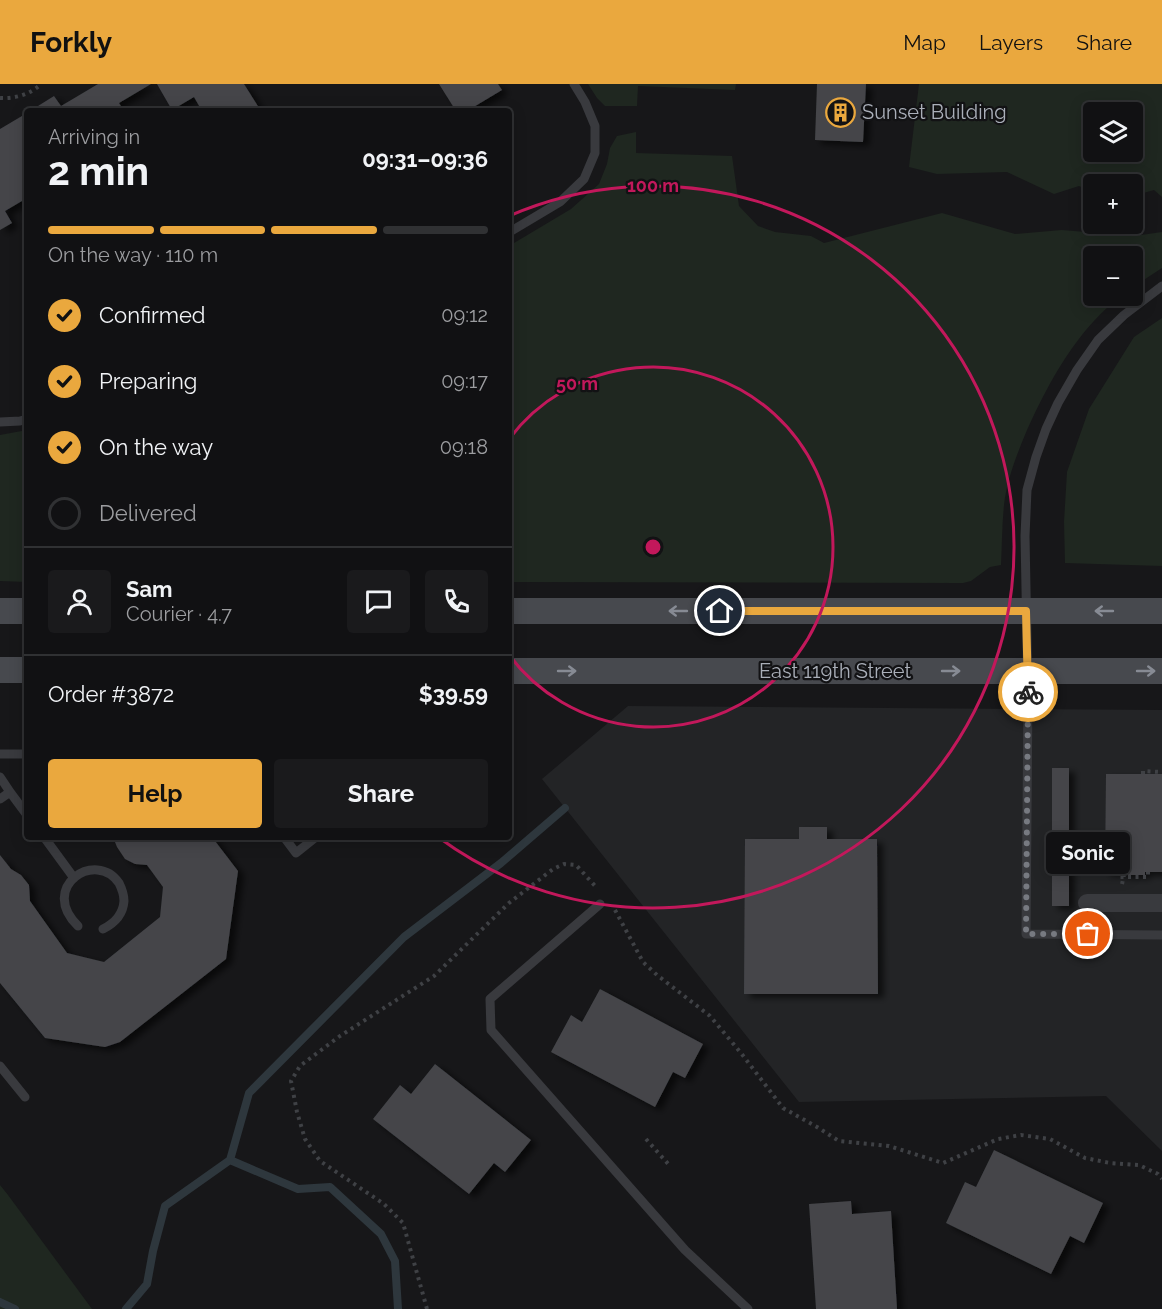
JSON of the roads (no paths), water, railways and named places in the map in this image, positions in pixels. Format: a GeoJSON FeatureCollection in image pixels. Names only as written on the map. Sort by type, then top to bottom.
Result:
{"type":"FeatureCollection","features":[{"type":"Feature","properties":{"kind":"main road"},"geometry":{"type":"LineString","coordinates":[[0,611],[24,611]]}},
{"type":"Feature","properties":{"kind":"main road"},"geometry":{"type":"LineString","coordinates":[[512,611],[1162,611]]}},
{"type":"Feature","properties":{"kind":"main road"},"geometry":{"type":"LineString","coordinates":[[0,670],[24,670]]}},
{"type":"Feature","properties":{"kind":"main road","name":"East 119th Street"},"geometry":{"type":"LineString","coordinates":[[512,670],[1162,671]]}},
{"type":"Feature","properties":{"kind":"street"},"geometry":{"type":"LineString","coordinates":[[1088,903],[1162,903]]}},
{"type":"Feature","properties":{"kind":"lane"},"geometry":{"type":"LineString","coordinates":[[512,231],[560,202],[584,179],[595,153],[595,126],[574,84]]}},
{"type":"Feature","properties":{"kind":"lane"},"geometry":{"type":"LineString","coordinates":[[1162,286],[1124,315],[1098,340],[1058,403],[1036,457],[1027,490],[1025,536],[1028,671],[1026,934],[1162,935]]}},
{"type":"Feature","properties":{"kind":"lane"},"geometry":{"type":"LineString","coordinates":[[0,422],[24,420]]}},
{"type":"Feature","properties":{"kind":"lane"},"geometry":{"type":"LineString","coordinates":[[0,754],[24,754]]}},
{"type":"Feature","properties":{"kind":"lane"},"geometry":{"type":"LineString","coordinates":[[0,777],[24,811]]}},
{"type":"Feature","properties":{"kind":"lane"},"geometry":{"type":"LineString","coordinates":[[0,799],[10,792]]}},
{"type":"Feature","properties":{"kind":"lane"},"geometry":{"type":"LineString","coordinates":[[46,840],[74,878]]}},
{"type":"Feature","properties":{"kind":"lane"},"geometry":{"type":"LineString","coordinates":[[286,840],[296,853],[312,840]]}},
{"type":"Feature","properties":{"kind":"lane"},"geometry":{"type":"LineString","coordinates":[[78,926],[69,918],[65,909],[63,899],[65,890],[78,874],[98,870],[116,879],[124,897],[124,907],[120,916],[103,929]]}},
{"type":"Feature","properties":{"kind":"lane"},"geometry":{"type":"LineString","coordinates":[[600,904],[490,999],[491,1030],[685,1250],[748,1309]]}},
{"type":"Feature","properties":{"kind":"lane"},"geometry":{"type":"LineString","coordinates":[[0,1066],[25,1097]]}},
{"type":"Feature","properties":{"kind":"waterway"},"geometry":{"type":"LineString","coordinates":[[126,1309],[147,1284],[165,1206],[230,1160],[249,1093],[404,937],[501,863],[565,808]]}},
{"type":"Feature","properties":{"kind":"waterway"},"geometry":{"type":"LineString","coordinates":[[230,1160],[298,1189],[330,1187],[381,1234],[395,1261],[398,1309]]}},
{"type":"Feature","properties":{"kind":"waterway"},"geometry":{"type":"LineString","coordinates":[[0,1302],[15,1309]]}},
{"type":"Feature","properties":{"kind":"place","name":"Sunset Building"},"geometry":{"type":"Point","coordinates":[841,112]}},
{"type":"Feature","properties":{"kind":"place","name":"Sonic"},"geometry":{"type":"Point","coordinates":[1088,934]}}]}
